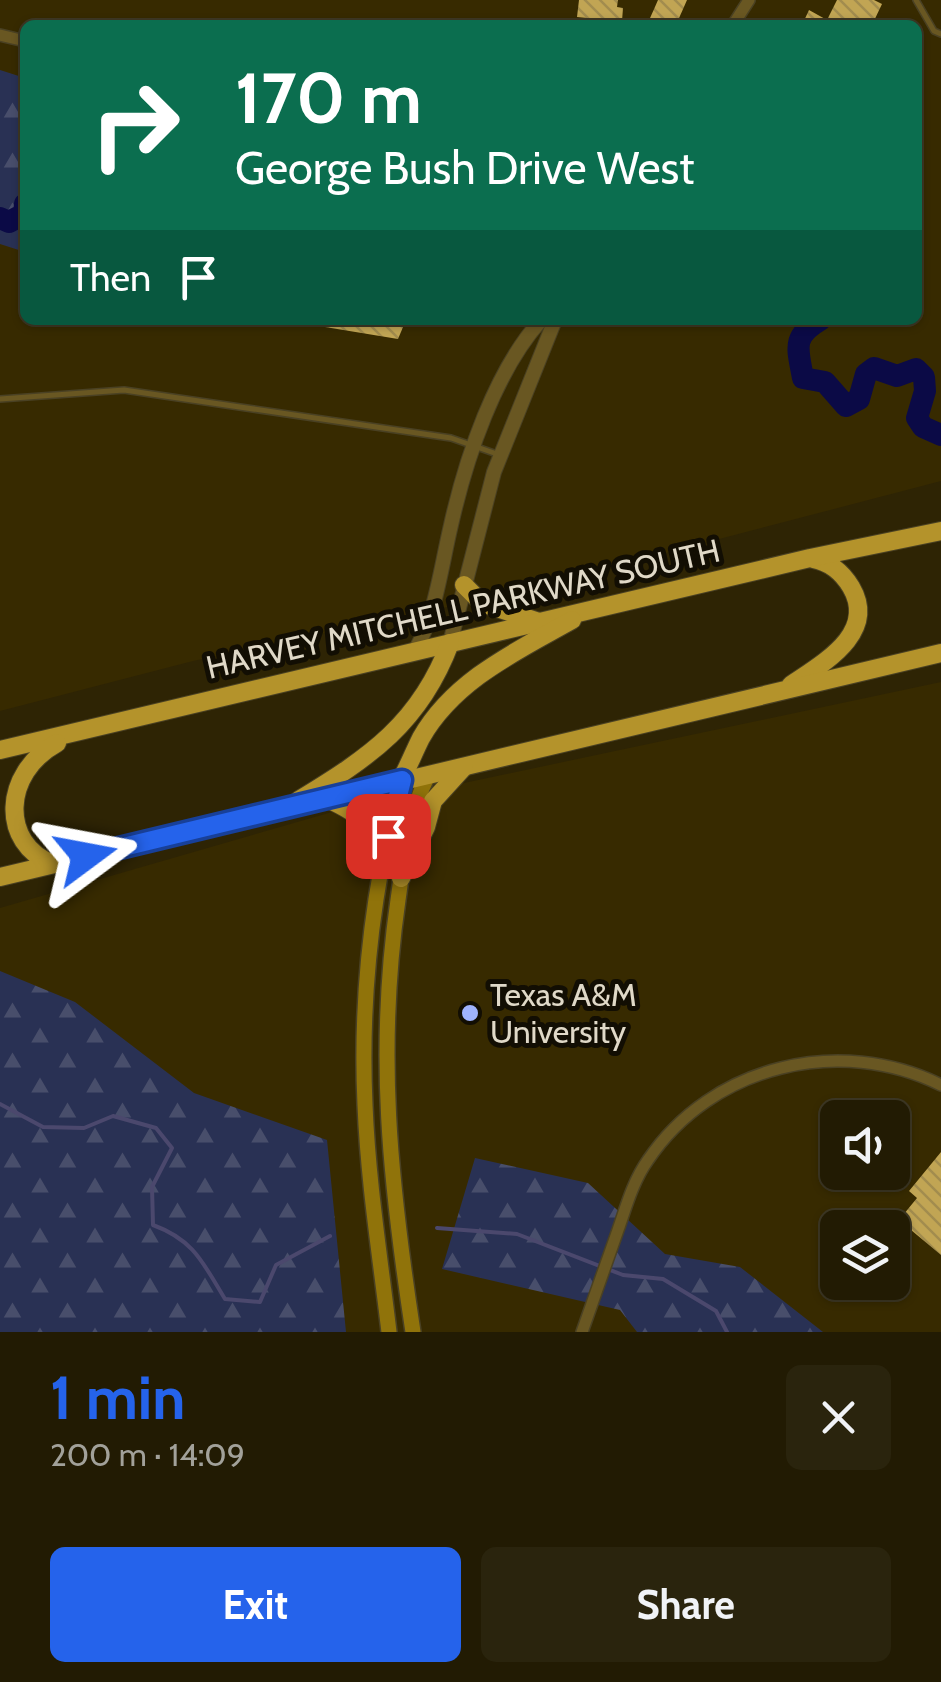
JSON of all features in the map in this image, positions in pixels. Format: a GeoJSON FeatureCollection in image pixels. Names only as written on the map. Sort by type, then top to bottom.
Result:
{"type":"FeatureCollection","features":[{"type":"Feature","properties":{"kind":"highway","name":"HARVEY MITCHELL PARKWAY SOUTH"},"geometry":{"type":"LineString","coordinates":[[0,750],[810,558],[941,531]]}},
{"type":"Feature","properties":{"kind":"highway"},"geometry":{"type":"LineString","coordinates":[[782,691],[839,651],[852,635],[857,619],[858,599],[848,581],[834,568],[810,558]]}},
{"type":"Feature","properties":{"kind":"highway"},"geometry":{"type":"LineString","coordinates":[[464,584],[482,603],[539,622]]}},
{"type":"Feature","properties":{"kind":"highway"},"geometry":{"type":"LineString","coordinates":[[402,780],[422,736],[450,700],[489,667],[590,610]]}},
{"type":"Feature","properties":{"kind":"highway"},"geometry":{"type":"LineString","coordinates":[[282,810],[378,749],[425,694],[450,643]]}},
{"type":"Feature","properties":{"kind":"highway"},"geometry":{"type":"LineString","coordinates":[[0,877],[941,653]]}},
{"type":"Feature","properties":{"kind":"highway"},"geometry":{"type":"LineString","coordinates":[[54,864],[34,859],[14,842],[5,814],[7,794],[37,754],[82,730]]}},
{"type":"Feature","properties":{"kind":"highway"},"geometry":{"type":"LineString","coordinates":[[401,878],[426,827],[433,801],[464,766]]}},
{"type":"Feature","properties":{"kind":"highway"},"geometry":{"type":"LineString","coordinates":[[328,799],[366,821],[384,860]]}},
{"type":"Feature","properties":{"kind":"main road"},"geometry":{"type":"LineString","coordinates":[[414,1332],[387,1135],[385,1061],[388,988],[401,878],[412,816],[428,775]]}},
{"type":"Feature","properties":{"kind":"main road"},"geometry":{"type":"LineString","coordinates":[[390,1332],[370,1186],[364,1066],[370,952],[384,860],[402,780]]}},
{"type":"Feature","properties":{"kind":"street"},"geometry":{"type":"LineString","coordinates":[[415,651],[427,628],[456,503],[475,446],[499,384],[521,342],[536,325]]}},
{"type":"Feature","properties":{"kind":"street"},"geometry":{"type":"LineString","coordinates":[[450,643],[480,516],[500,455],[553,325]]}},
{"type":"Feature","properties":{"kind":"street"},"geometry":{"type":"LineString","coordinates":[[582,1332],[632,1190],[647,1160],[686,1118],[719,1094],[767,1071],[806,1062],[859,1060],[904,1069],[941,1085]]}},
{"type":"Feature","properties":{"kind":"lane"},"geometry":{"type":"LineString","coordinates":[[916,0],[934,30],[941,34]]}},
{"type":"Feature","properties":{"kind":"lane"},"geometry":{"type":"LineString","coordinates":[[0,399],[124,390],[451,438],[500,455]]}},
{"type":"Feature","properties":{"kind":"shaded area"},"geometry":{"type":"Polygon","coordinates":[[[0,0],[941,0],[941,481],[513,593],[193,661],[0,711],[0,0]]]}},
{"type":"Feature","properties":{"kind":"shaded area","name":"Texas A&M University"},"geometry":{"type":"Polygon","coordinates":[[[941,682],[941,1332],[0,1332],[0,908],[346,808],[941,682]]]}},
{"type":"Feature","properties":{"kind":"green space"},"geometry":{"type":"Polygon","coordinates":[[[0,70],[20,76],[20,250],[0,244],[0,70]]]}},
{"type":"Feature","properties":{"kind":"green space"},"geometry":{"type":"Polygon","coordinates":[[[0,971],[75,1002],[194,1093],[327,1140],[346,1332],[0,1332],[0,971]]]}},
{"type":"Feature","properties":{"kind":"green space"},"geometry":{"type":"Polygon","coordinates":[[[475,1158],[588,1183],[665,1254],[740,1267],[823,1332],[637,1332],[620,1310],[442,1269],[475,1158]]]}},
{"type":"Feature","properties":{"kind":"building"},"geometry":{"type":"Polygon","coordinates":[[[579,0],[618,0],[617,7],[623,8],[622,20],[577,17],[579,0]]]}},
{"type":"Feature","properties":{"kind":"building"},"geometry":{"type":"Polygon","coordinates":[[[658,0],[687,0],[678,20],[649,20],[658,0]]]}},
{"type":"Feature","properties":{"kind":"building"},"geometry":{"type":"Polygon","coordinates":[[[837,0],[874,0],[882,4],[874,20],[827,20],[837,0]]]}},
{"type":"Feature","properties":{"kind":"building"},"geometry":{"type":"Polygon","coordinates":[[[809,10],[827,20],[804,20],[809,10]]]}},
{"type":"Feature","properties":{"kind":"building"},"geometry":{"type":"Polygon","coordinates":[[[319,325],[404,325],[398,339],[319,325]]]}},
{"type":"Feature","properties":{"kind":"building"},"geometry":{"type":"Polygon","coordinates":[[[941,1152],[941,1255],[910,1229],[907,1210],[917,1198],[910,1190],[941,1152]]]}},
{"type":"Feature","properties":{"kind":"waterway"},"geometry":{"type":"LineString","coordinates":[[0,218],[9,222],[20,216]]}},
{"type":"Feature","properties":{"kind":"waterway"},"geometry":{"type":"LineString","coordinates":[[812,325],[799,344],[803,378],[825,382],[846,406],[859,399],[866,374],[874,368],[897,376],[916,369],[924,377],[925,391],[917,418],[923,427],[941,435]]}},
{"type":"Feature","properties":{"kind":"waterway"},"geometry":{"type":"LineString","coordinates":[[0,1104],[43,1127],[84,1128],[113,1116],[156,1128],[172,1148],[152,1187],[153,1225],[188,1246],[225,1299],[260,1302],[276,1265],[330,1236]]}},
{"type":"Feature","properties":{"kind":"waterway"},"geometry":{"type":"LineString","coordinates":[[437,1228],[517,1234],[623,1275],[663,1279],[716,1311],[727,1332]]}},
{"type":"Feature","properties":{"kind":"place","name":"Texas A&M University"},"geometry":{"type":"Point","coordinates":[470,1013]}},
{"type":"Feature","properties":{"kind":"route"},"geometry":{"type":"LineString","coordinates":[[86,856],[402,780],[388,836]]}}]}
